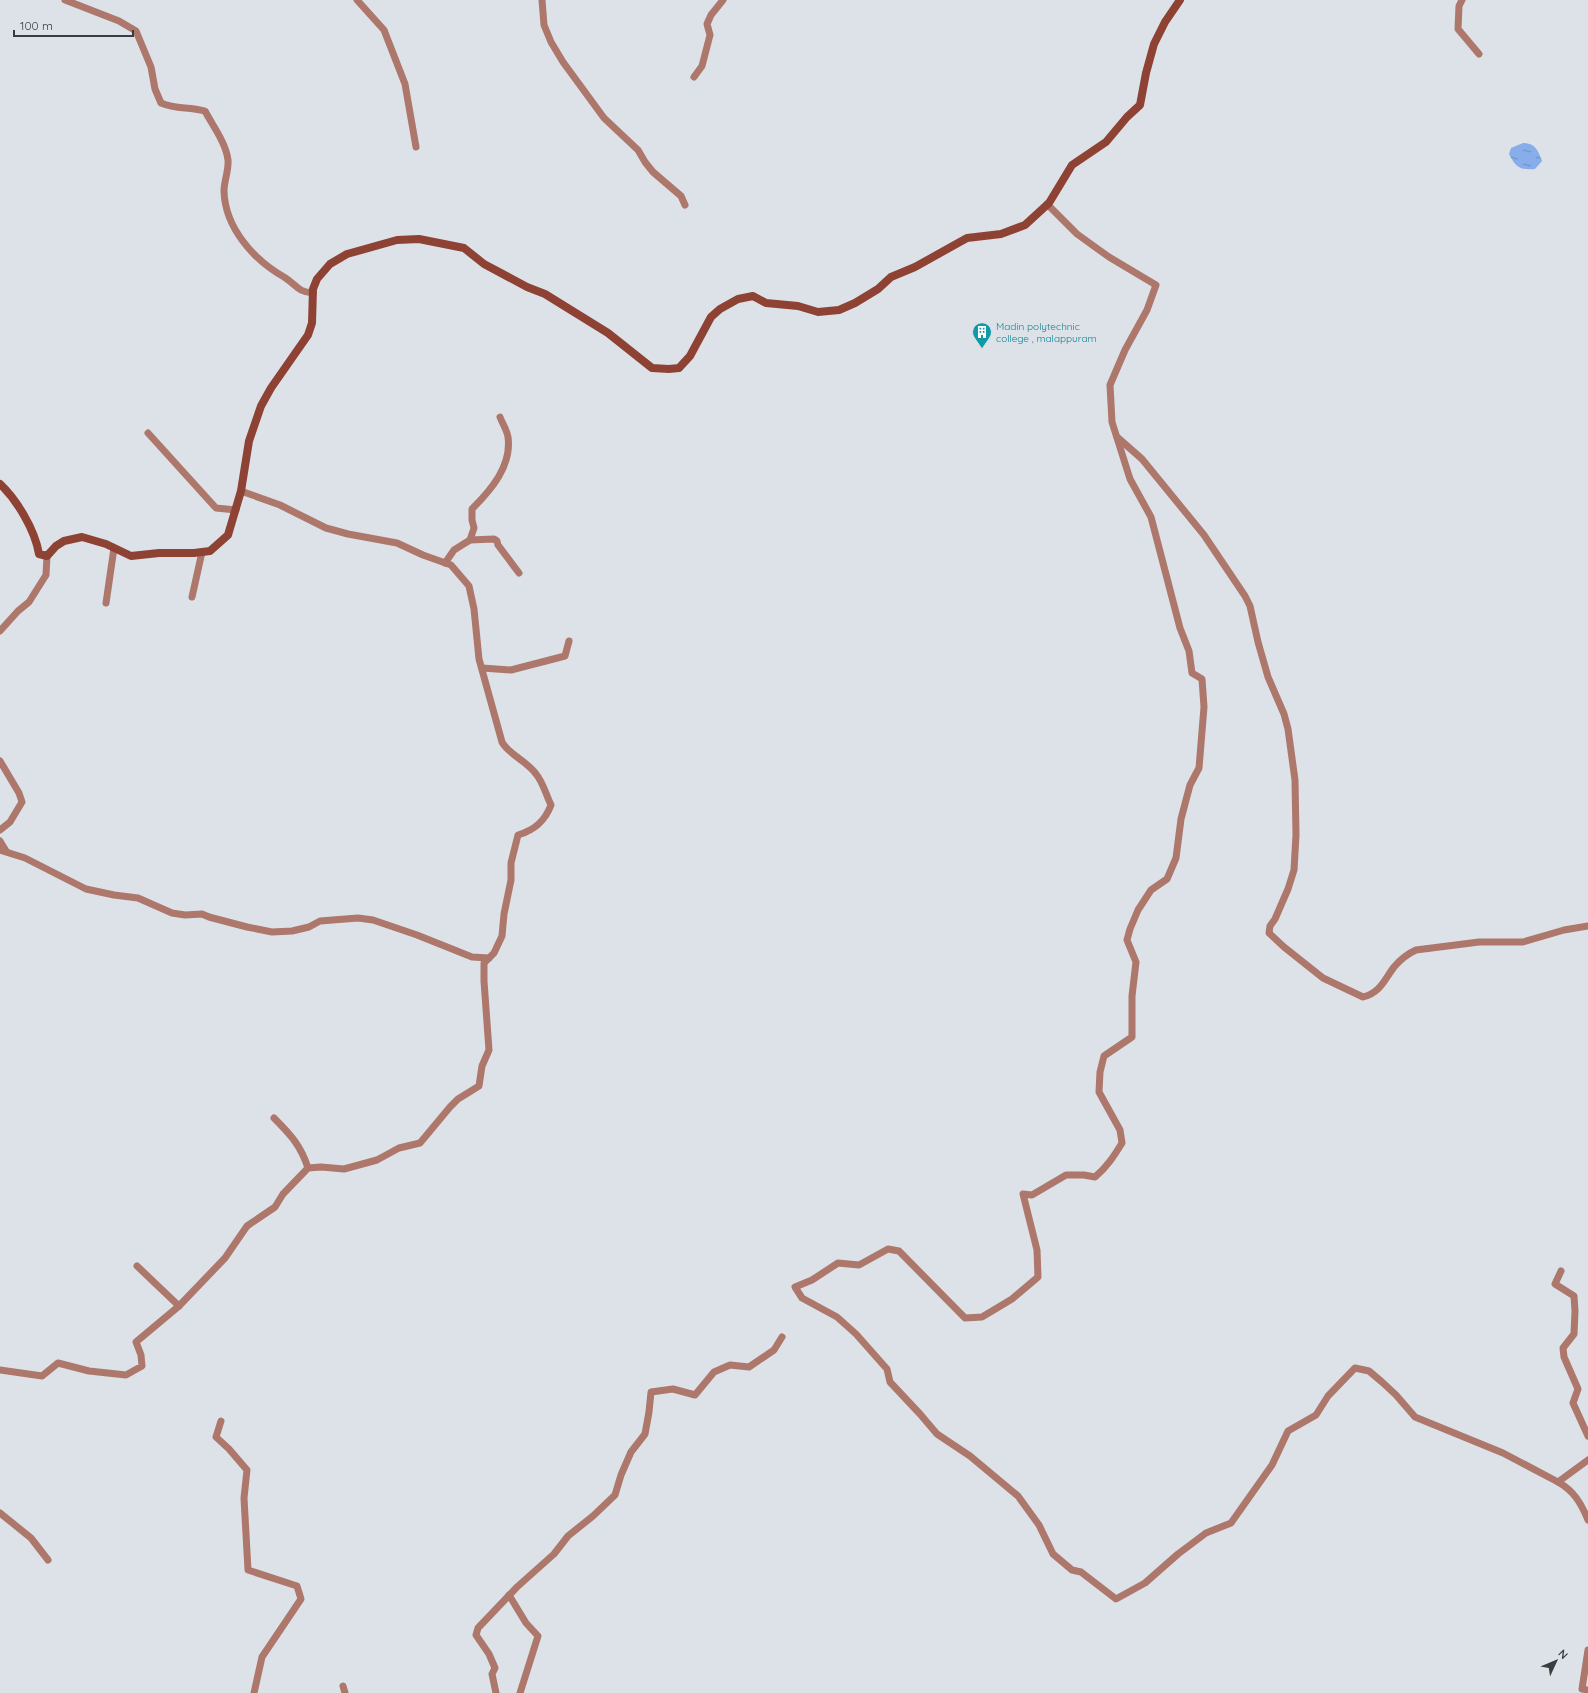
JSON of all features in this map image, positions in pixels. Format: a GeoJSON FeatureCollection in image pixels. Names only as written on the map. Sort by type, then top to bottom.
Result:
{"type":"FeatureCollection","features":[{"type":"Feature","properties":{"kind":"street"},"geometry":{"type":"LineString","coordinates":[[65,0],[119,22],[136,31],[151,67],[155,89],[161,103],[172,108],[192,107],[205,111],[222,143],[228,161],[224,190],[229,220],[260,261],[290,281],[302,292],[313,293]]}},
{"type":"Feature","properties":{"kind":"street"},"geometry":{"type":"LineString","coordinates":[[357,0],[384,30],[405,84],[416,147]]}},
{"type":"Feature","properties":{"kind":"street"},"geometry":{"type":"LineString","coordinates":[[542,0],[544,25],[551,42],[563,62],[604,118],[638,150],[645,162],[654,172],[681,196],[685,205]]}},
{"type":"Feature","properties":{"kind":"street"},"geometry":{"type":"LineString","coordinates":[[694,77],[702,66],[710,36],[707,24],[714,11],[723,0]]}},
{"type":"Feature","properties":{"kind":"street"},"geometry":{"type":"LineString","coordinates":[[0,631],[18,611],[29,602],[46,575],[47,556],[56,546],[64,541],[82,537],[114,548],[131,556],[210,551],[228,535],[241,491],[243,472],[254,425],[261,406],[271,388],[308,335],[312,322],[313,293],[317,279],[330,264],[347,254],[397,240],[419,239],[464,248],[484,264],[527,287],[544,294],[608,333],[652,368],[679,368],[690,356],[711,317],[720,309],[738,299],[753,296],[766,303],[798,306],[818,312],[839,310],[855,303],[878,289],[891,277],[915,267],[967,238],[1001,234],[1025,225],[1049,203],[1072,165],[1106,142],[1127,117],[1140,105],[1146,72],[1154,44],[1165,22],[1180,0]]}},
{"type":"Feature","properties":{"kind":"street"},"geometry":{"type":"LineString","coordinates":[[1462,0],[1458,30],[1479,54]]}},
{"type":"Feature","properties":{"kind":"street"},"geometry":{"type":"LineString","coordinates":[[1047,204],[1077,234],[1156,285],[1147,310],[1125,350],[1110,385],[1112,422],[1130,479],[1151,517],[1180,628],[1189,651],[1192,673],[1202,679],[1204,707],[1200,768],[1190,785],[1181,819],[1176,858],[1167,879],[1151,890],[1138,910],[1127,940],[1136,962],[1132,996],[1132,1037],[1104,1056],[1100,1072],[1099,1092],[1120,1130],[1122,1143],[1113,1158],[1103,1170],[1094,1177],[1084,1174],[1066,1175],[1032,1195],[1023,1194],[1037,1250],[1038,1277],[1012,1299],[982,1316],[965,1318],[899,1251],[888,1249],[859,1265],[838,1263],[812,1280],[795,1287],[802,1298],[837,1317],[856,1334],[887,1369],[890,1382],[937,1434],[970,1456],[1018,1496],[1039,1525],[1053,1554],[1072,1570],[1081,1572],[1116,1599],[1145,1583],[1178,1554],[1206,1533],[1231,1523],[1272,1465],[1288,1431],[1316,1415],[1328,1396],[1355,1368],[1369,1370],[1396,1395],[1415,1417],[1503,1453],[1565,1486],[1582,1503],[1588,1520]]}},
{"type":"Feature","properties":{"kind":"street"},"geometry":{"type":"LineString","coordinates":[[470,540],[474,528],[472,509],[494,486],[508,454],[508,436],[500,417]]}},
{"type":"Feature","properties":{"kind":"street"},"geometry":{"type":"LineString","coordinates":[[148,433],[216,508],[236,510]]}},
{"type":"Feature","properties":{"kind":"street"},"geometry":{"type":"LineString","coordinates":[[1116,436],[1142,459],[1204,535],[1245,596],[1250,606],[1268,677],[1284,714],[1288,729],[1295,780],[1296,835],[1294,870],[1288,889],[1275,919],[1270,926],[1270,933],[1273,937],[1323,978],[1363,997],[1370,996],[1384,984],[1393,968],[1407,954],[1416,950],[1479,942],[1523,942],[1564,930],[1588,926]]}},
{"type":"Feature","properties":{"kind":"street"},"geometry":{"type":"LineString","coordinates":[[0,484],[8,491],[18,506],[37,542],[39,554],[47,556]]}},
{"type":"Feature","properties":{"kind":"street"},"geometry":{"type":"LineString","coordinates":[[0,1370],[42,1376],[58,1363],[89,1371],[126,1375],[142,1366],[141,1356],[136,1342],[179,1306],[225,1258],[247,1226],[275,1207],[283,1194],[308,1168],[321,1167],[344,1169],[377,1160],[399,1148],[420,1143],[458,1099],[479,1086],[482,1066],[488,1050],[484,963],[494,953],[502,936],[511,880],[511,863],[518,835],[530,832],[541,823],[551,805],[536,773],[513,752],[504,748],[482,668],[476,640],[474,609],[469,586],[451,565],[396,543],[348,534],[326,528],[280,505],[241,491]]}},
{"type":"Feature","properties":{"kind":"street"},"geometry":{"type":"LineString","coordinates":[[445,563],[454,550],[470,540],[494,539],[497,541],[498,545],[519,573]]}},
{"type":"Feature","properties":{"kind":"street"},"geometry":{"type":"LineString","coordinates":[[106,603],[114,548]]}},
{"type":"Feature","properties":{"kind":"street"},"geometry":{"type":"LineString","coordinates":[[192,597],[202,552]]}},
{"type":"Feature","properties":{"kind":"street"},"geometry":{"type":"LineString","coordinates":[[482,668],[511,670],[565,656],[569,641]]}},
{"type":"Feature","properties":{"kind":"street"},"geometry":{"type":"LineString","coordinates":[[0,761],[19,793],[22,802],[10,822],[0,830]]}},
{"type":"Feature","properties":{"kind":"street"},"geometry":{"type":"LineString","coordinates":[[0,841],[3,850],[25,858],[86,889],[138,898],[172,913],[185,915],[202,914],[209,918],[272,932],[292,931],[309,927],[320,922],[358,918],[373,920],[423,937],[472,957],[489,958]]}},
{"type":"Feature","properties":{"kind":"street"},"geometry":{"type":"LineString","coordinates":[[274,1118],[302,1151],[308,1168]]}},
{"type":"Feature","properties":{"kind":"street"},"geometry":{"type":"LineString","coordinates":[[137,1266],[179,1306]]}},
{"type":"Feature","properties":{"kind":"street"},"geometry":{"type":"LineString","coordinates":[[1561,1271],[1555,1284],[1574,1296],[1575,1311],[1574,1334],[1563,1348],[1564,1357],[1578,1389],[1573,1403],[1588,1436]]}},
{"type":"Feature","properties":{"kind":"street"},"geometry":{"type":"LineString","coordinates":[[496,1693],[492,1674],[495,1668],[489,1654],[476,1634],[478,1628],[509,1596],[554,1554],[568,1536],[593,1516],[615,1495],[621,1475],[631,1452],[644,1434],[650,1412],[651,1392],[673,1389],[695,1395],[714,1372],[730,1365],[749,1367],[774,1350],[782,1337]]}},
{"type":"Feature","properties":{"kind":"street"},"geometry":{"type":"LineString","coordinates":[[221,1420],[216,1437],[230,1448],[247,1470],[244,1498],[248,1570],[297,1586],[300,1599],[262,1657],[254,1693]]}},
{"type":"Feature","properties":{"kind":"street"},"geometry":{"type":"LineString","coordinates":[[1558,1482],[1588,1460]]}},
{"type":"Feature","properties":{"kind":"street"},"geometry":{"type":"LineString","coordinates":[[0,1513],[31,1538],[48,1560]]}},
{"type":"Feature","properties":{"kind":"street"},"geometry":{"type":"LineString","coordinates":[[509,1596],[526,1623],[538,1636],[520,1693]]}},
{"type":"Feature","properties":{"kind":"street"},"geometry":{"type":"LineString","coordinates":[[1588,1650],[1582,1689],[1588,1690]]}},
{"type":"Feature","properties":{"kind":"water"},"geometry":{"type":"Polygon","coordinates":[[[1523,143],[1530,144],[1536,148],[1539,154],[1542,161],[1535,169],[1519,167],[1509,154],[1511,148],[1523,143]]]}},
{"type":"Feature","properties":{"kind":"place","name":"Madin polytechnic college , malappuram"},"geometry":{"type":"Point","coordinates":[982,349]}}]}
